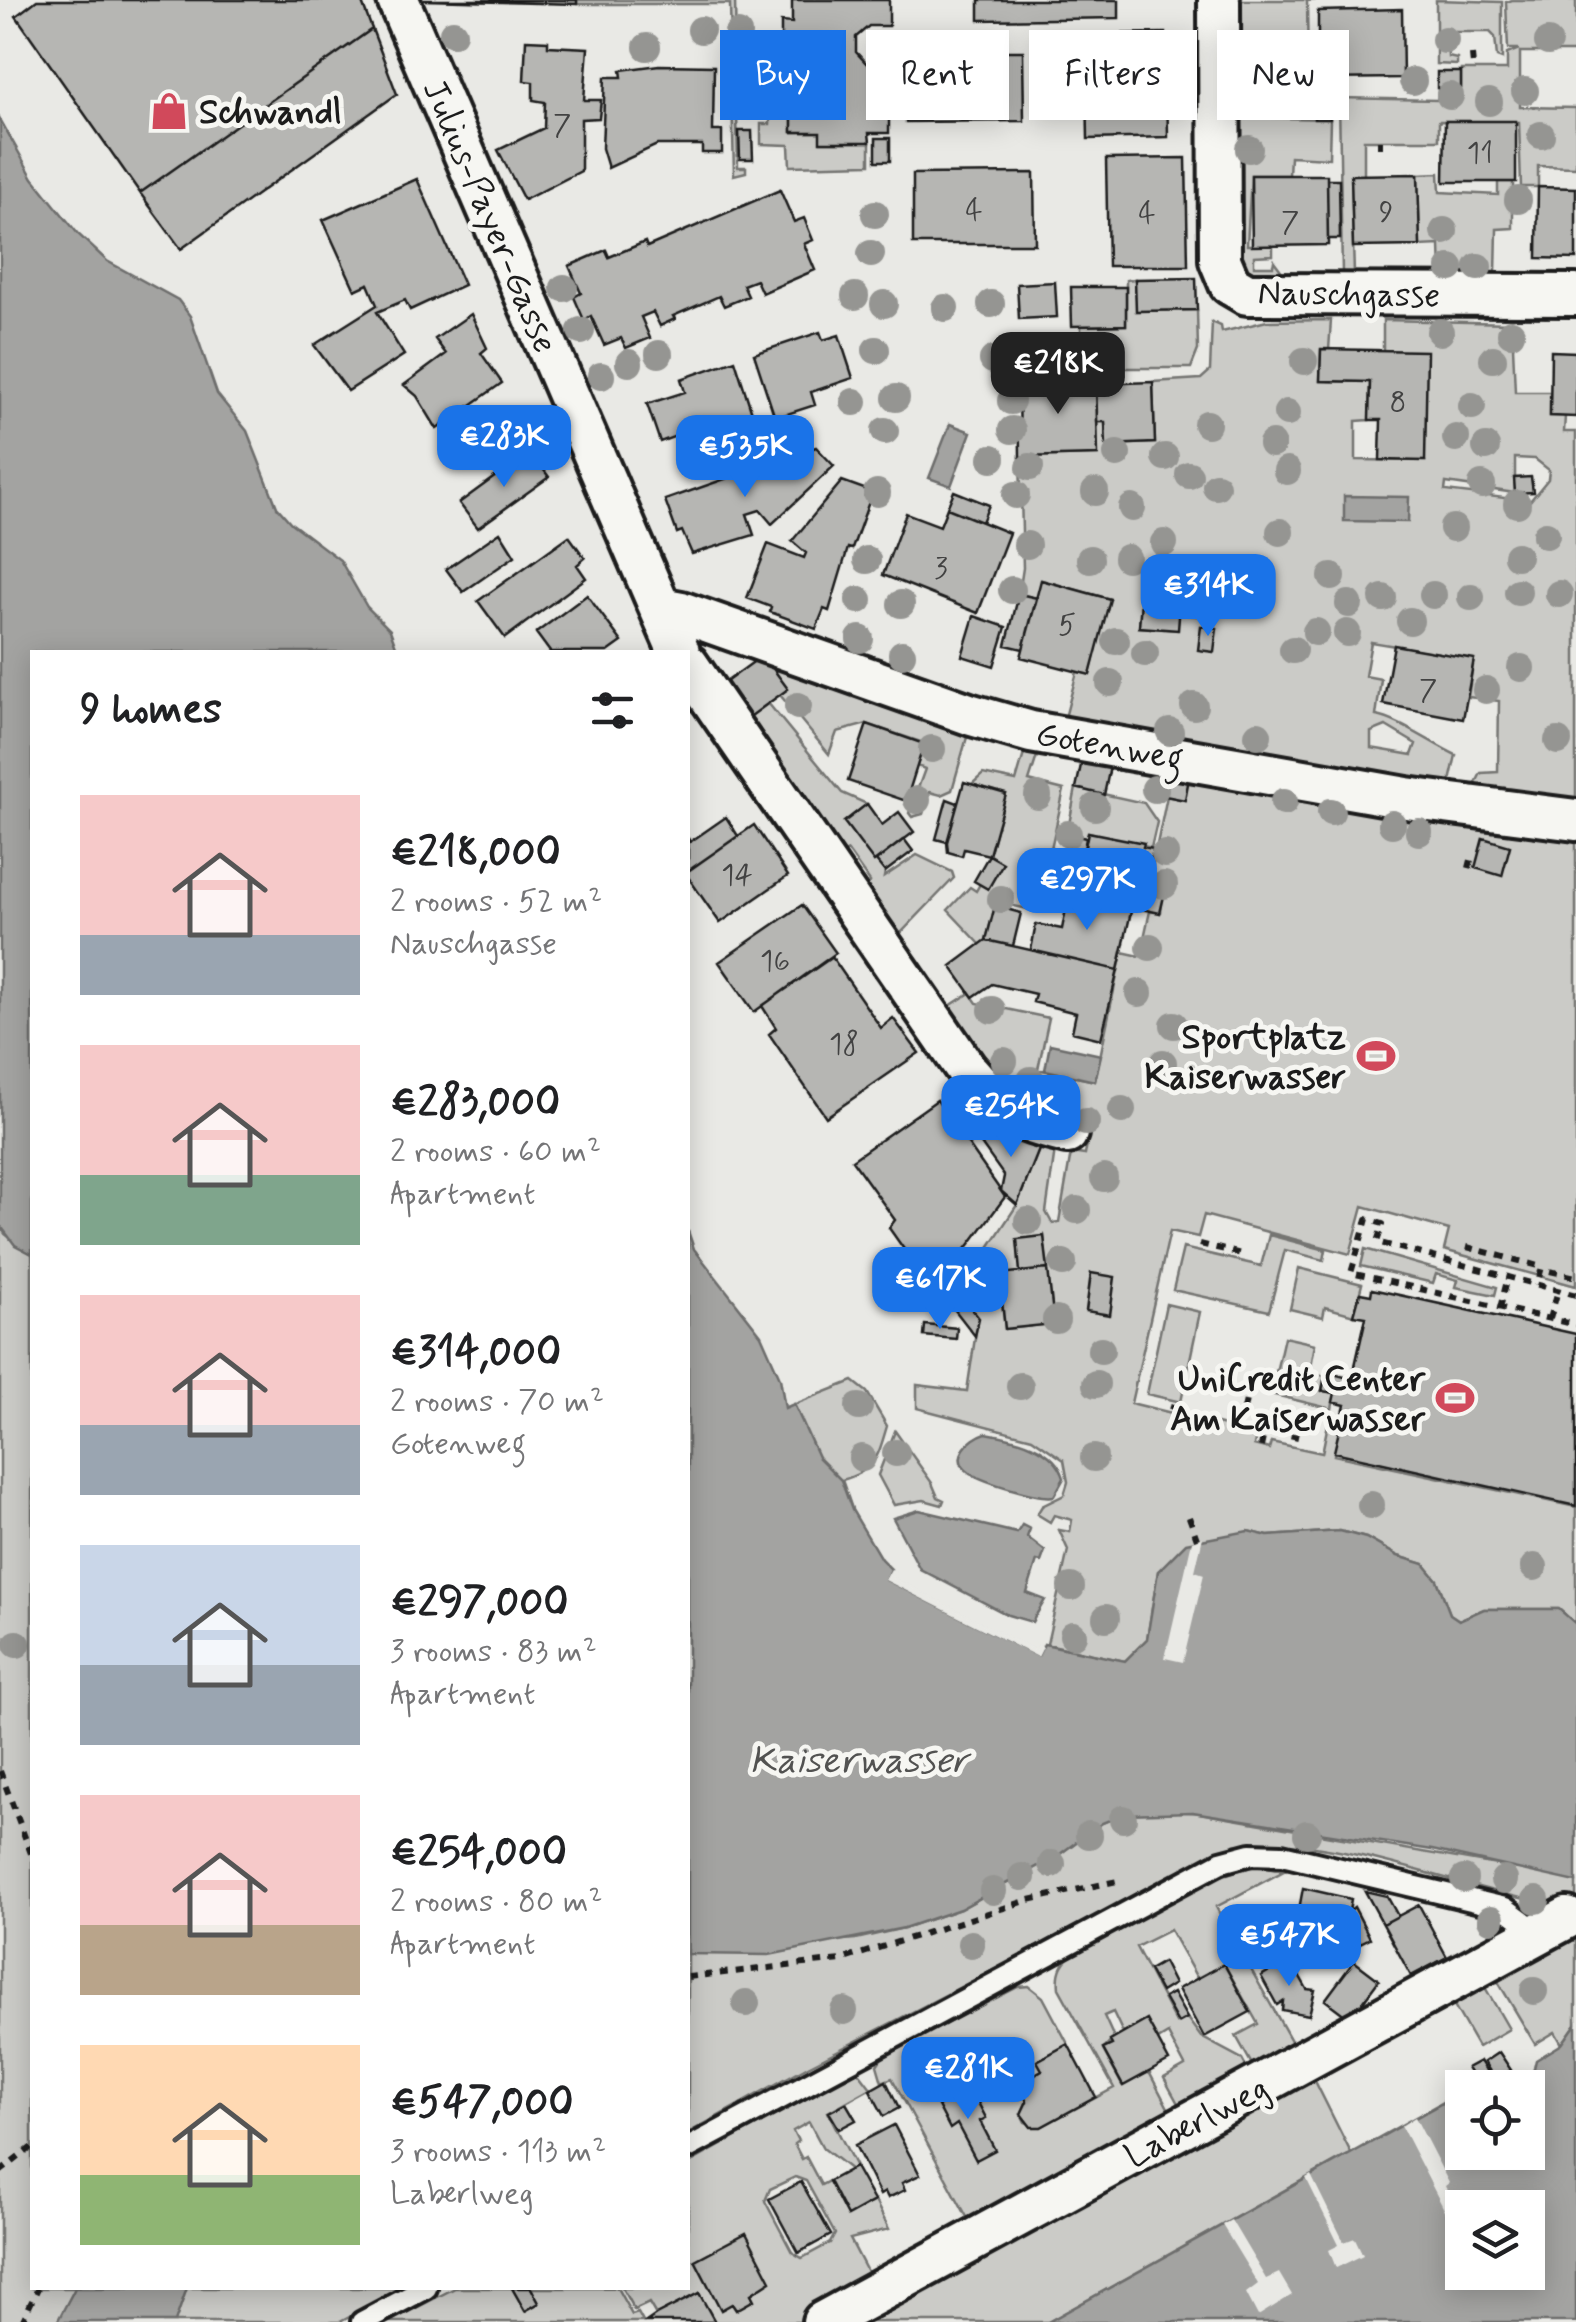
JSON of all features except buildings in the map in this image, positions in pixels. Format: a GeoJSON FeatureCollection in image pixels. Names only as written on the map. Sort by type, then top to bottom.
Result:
{"type":"FeatureCollection","features":[{"type":"Feature","properties":{"kind":"street","name":"Julius-Payer-Gasse"},"geometry":{"type":"LineString","coordinates":[[398,0],[678,650]]}},
{"type":"Feature","properties":{"kind":"street","name":"Nauschgasse"},"geometry":{"type":"LineString","coordinates":[[1219,0],[1220,260],[1230,284],[1247,294],[1576,295]]}},
{"type":"Feature","properties":{"kind":"street","name":"Gotenweg"},"geometry":{"type":"LineString","coordinates":[[660,608],[1031,732],[1406,798],[1576,820]]}},
{"type":"Feature","properties":{"kind":"street"},"geometry":{"type":"LineString","coordinates":[[690,668],[966,1069],[1003,1112],[1067,1134]]}},
{"type":"Feature","properties":{"kind":"street","name":"Laberlweg"},"geometry":{"type":"LineString","coordinates":[[822,2322],[1554,1927]]}},
{"type":"Feature","properties":{"kind":"lane"},"geometry":{"type":"LineString","coordinates":[[690,2147],[1221,1862],[1251,1854],[1282,1856],[1505,1908],[1554,1927]]}},
{"type":"Feature","properties":{"kind":"lane"},"geometry":{"type":"LineString","coordinates":[[362,2322],[422,2290]]}},
{"type":"Feature","properties":{"kind":"path"},"geometry":{"type":"LineString","coordinates":[[1472,55],[1473,65]]}},
{"type":"Feature","properties":{"kind":"path"},"geometry":{"type":"LineString","coordinates":[[1380,140],[1380,154]]}},
{"type":"Feature","properties":{"kind":"path"},"geometry":{"type":"LineString","coordinates":[[1576,1295],[1377,1242],[1382,1224],[1367,1219],[1351,1272],[1576,1325]]}},
{"type":"Feature","properties":{"kind":"path"},"geometry":{"type":"LineString","coordinates":[[1200,1244],[1246,1255]]}},
{"type":"Feature","properties":{"kind":"path"},"geometry":{"type":"LineString","coordinates":[[1468,1247],[1542,1267],[1537,1284]]}},
{"type":"Feature","properties":{"kind":"path"},"geometry":{"type":"LineString","coordinates":[[1550,1271],[1576,1278]]}},
{"type":"Feature","properties":{"kind":"path"},"geometry":{"type":"LineString","coordinates":[[1500,1308],[1508,1277]]}},
{"type":"Feature","properties":{"kind":"path"},"geometry":{"type":"LineString","coordinates":[[1550,1319],[1558,1290]]}},
{"type":"Feature","properties":{"kind":"path"},"geometry":{"type":"LineString","coordinates":[[1244,1409],[1249,1386]]}},
{"type":"Feature","properties":{"kind":"path"},"geometry":{"type":"LineString","coordinates":[[1170,1406],[1183,1408]]}},
{"type":"Feature","properties":{"kind":"path"},"geometry":{"type":"LineString","coordinates":[[1275,1432],[1298,1437]]}},
{"type":"Feature","properties":{"kind":"path"},"geometry":{"type":"LineString","coordinates":[[1189,1517],[1196,1539]]}},
{"type":"Feature","properties":{"kind":"path"},"geometry":{"type":"LineString","coordinates":[[0,1771],[29,1840]]}},
{"type":"Feature","properties":{"kind":"path"},"geometry":{"type":"LineString","coordinates":[[690,1978],[841,1960],[1029,1900],[1139,1876]]}},
{"type":"Feature","properties":{"kind":"path"},"geometry":{"type":"LineString","coordinates":[[0,2172],[30,2149]]}},
{"type":"Feature","properties":{"kind":"path"},"geometry":{"type":"LineString","coordinates":[[22,2322],[37,2290]]}},
{"type":"Feature","properties":{"kind":"shaded area"},"geometry":{"type":"Polygon","coordinates":[[[577,0],[735,0],[736,30],[731,30],[730,4],[577,4],[577,0]]]}},
{"type":"Feature","properties":{"kind":"shaded area"},"geometry":{"type":"Polygon","coordinates":[[[1230,0],[1316,0],[1307,1],[1307,30],[1231,30],[1230,0]]]}},
{"type":"Feature","properties":{"kind":"shaded area"},"geometry":{"type":"Polygon","coordinates":[[[1436,0],[1502,2],[1502,59],[1497,57],[1495,37],[1490,32],[1453,32],[1447,37],[1448,57],[1457,59],[1457,65],[1436,64],[1436,0]]]}},
{"type":"Feature","properties":{"kind":"shaded area"},"geometry":{"type":"Polygon","coordinates":[[[1576,0],[1576,52],[1520,52],[1520,107],[1576,108],[1576,167],[1538,166],[1538,187],[1521,187],[1519,122],[1439,121],[1439,140],[1364,140],[1364,175],[1351,176],[1354,274],[1342,274],[1339,120],[1349,120],[1349,98],[1437,100],[1438,89],[1461,88],[1461,70],[1507,70],[1507,54],[1519,49],[1508,49],[1506,2],[1576,0]]]}},
{"type":"Feature","properties":{"kind":"shaded area"},"geometry":{"type":"Polygon","coordinates":[[[733,120],[737,120],[738,167],[746,167],[746,172],[734,175],[733,120]]]}},
{"type":"Feature","properties":{"kind":"shaded area"},"geometry":{"type":"Polygon","coordinates":[[[770,120],[792,120],[792,132],[820,132],[821,142],[870,142],[870,164],[790,166],[789,145],[761,144],[761,124],[770,124],[770,120]]]}},
{"type":"Feature","properties":{"kind":"shaded area"},"geometry":{"type":"Polygon","coordinates":[[[1232,120],[1330,120],[1329,158],[1290,156],[1289,175],[1251,175],[1247,245],[1273,245],[1273,255],[1254,256],[1254,266],[1273,266],[1274,261],[1283,273],[1253,273],[1240,267],[1232,120]]]}},
{"type":"Feature","properties":{"kind":"shaded area"},"geometry":{"type":"Polygon","coordinates":[[[1439,173],[1440,192],[1498,195],[1498,182],[1513,182],[1513,228],[1497,229],[1496,275],[1441,274],[1440,245],[1420,246],[1418,174],[1439,173]]]}},
{"type":"Feature","properties":{"kind":"shaded area"},"geometry":{"type":"Polygon","coordinates":[[[1135,279],[1137,311],[1197,310],[1198,350],[1191,368],[1081,368],[1081,326],[1126,325],[1126,280],[1135,279]]]}},
{"type":"Feature","properties":{"kind":"shaded area"},"geometry":{"type":"Polygon","coordinates":[[[1331,320],[1329,350],[1321,350],[1320,381],[1370,382],[1369,420],[1356,421],[1356,460],[1425,461],[1383,350],[1383,320],[1512,323],[1515,392],[1550,392],[1550,416],[1565,416],[1564,432],[1576,432],[1576,802],[1473,789],[1481,773],[1498,772],[1499,701],[1468,697],[1474,659],[1371,642],[1365,676],[1381,679],[1376,716],[1456,755],[1449,786],[1065,718],[1077,672],[1090,674],[1109,599],[1042,580],[1037,598],[1019,594],[1023,568],[1020,457],[1097,455],[1097,422],[1105,422],[1106,445],[1155,443],[1153,382],[1201,379],[1210,371],[1212,322],[1221,326],[1222,332],[1267,321],[1331,320]],[[1515,458],[1515,493],[1446,483],[1445,491],[1530,501],[1548,479],[1549,470],[1535,459],[1515,458]],[[1183,561],[1182,577],[1143,575],[1139,627],[1177,630],[1179,614],[1197,616],[1202,605],[1205,563],[1183,561]],[[1386,726],[1371,732],[1371,748],[1412,755],[1416,744],[1386,726]]]}},
{"type":"Feature","properties":{"kind":"shaded area"},"geometry":{"type":"Polygon","coordinates":[[[763,655],[969,730],[952,790],[941,795],[930,792],[923,814],[912,817],[909,813],[925,769],[917,766],[924,743],[867,724],[837,732],[829,754],[780,695],[787,689],[763,655]]]}},
{"type":"Feature","properties":{"kind":"shaded area"},"geometry":{"type":"Polygon","coordinates":[[[768,703],[842,793],[867,804],[844,822],[885,872],[884,877],[917,855],[952,872],[954,878],[897,937],[862,888],[870,882],[848,851],[840,855],[744,721],[768,703]]]}},
{"type":"Feature","properties":{"kind":"shaded area"},"geometry":{"type":"Polygon","coordinates":[[[1026,747],[1039,750],[1029,781],[1064,790],[1037,911],[996,902],[986,940],[981,945],[948,910],[970,887],[976,891],[980,884],[988,889],[1002,863],[989,855],[1006,794],[972,784],[983,774],[1016,781],[1026,747]]]}},
{"type":"Feature","properties":{"kind":"shaded area"},"geometry":{"type":"Polygon","coordinates":[[[1189,778],[1576,838],[1576,1286],[1444,1250],[1449,1230],[1363,1206],[1350,1254],[1204,1215],[1198,1237],[1170,1231],[1131,1403],[1257,1434],[1254,1445],[1269,1449],[1271,1442],[1322,1453],[1329,1419],[1342,1422],[1334,1455],[1576,1507],[1576,1624],[1558,1609],[1484,1609],[1459,1620],[1450,1614],[1437,1580],[1424,1564],[1398,1556],[1366,1538],[1340,1531],[1268,1536],[1248,1531],[1158,1571],[1147,1639],[1125,1661],[1047,1644],[1068,1550],[1059,1530],[1070,1532],[1072,1520],[1054,1515],[1050,1522],[1037,1514],[1042,1506],[1064,1495],[1068,1482],[1064,1460],[1032,1438],[917,1408],[917,1385],[967,1391],[978,1318],[959,1293],[1017,1205],[1040,1147],[1055,1150],[1046,1212],[1052,1223],[1059,1222],[1071,1153],[1085,1155],[1091,1120],[1032,1108],[1001,1086],[945,1009],[970,993],[977,1003],[1049,1018],[1038,1069],[1095,1081],[1122,952],[1140,956],[1150,911],[1161,912],[1163,896],[1147,893],[1167,796],[1184,800],[1189,778]],[[1044,1236],[1020,1272],[999,1275],[1005,1329],[1053,1324],[1044,1236]]]}},
{"type":"Feature","properties":{"kind":"shaded area"},"geometry":{"type":"Polygon","coordinates":[[[1076,788],[1144,803],[1157,822],[1151,848],[1089,832],[1086,838],[1072,836],[1064,879],[1078,882],[1075,896],[1056,892],[1076,788]]]}},
{"type":"Feature","properties":{"kind":"shaded area"},"geometry":{"type":"Polygon","coordinates":[[[0,1225],[5,1234],[30,1253],[30,2290],[87,2290],[81,2322],[0,2322],[0,1225]]]}},
{"type":"Feature","properties":{"kind":"shaded area"},"geometry":{"type":"Polygon","coordinates":[[[1269,1235],[1326,1250],[1324,1260],[1285,1250],[1269,1311],[1173,1290],[1183,1248],[1261,1266],[1269,1235]]]}},
{"type":"Feature","properties":{"kind":"shaded area"},"geometry":{"type":"Polygon","coordinates":[[[1365,1249],[1497,1287],[1495,1295],[1456,1287],[1458,1280],[1436,1274],[1433,1283],[1361,1266],[1365,1249]]]}},
{"type":"Feature","properties":{"kind":"shaded area"},"geometry":{"type":"Polygon","coordinates":[[[1299,1268],[1362,1284],[1354,1315],[1325,1307],[1323,1317],[1290,1309],[1299,1268]]]}},
{"type":"Feature","properties":{"kind":"shaded area"},"geometry":{"type":"Polygon","coordinates":[[[1166,1304],[1200,1312],[1181,1402],[1147,1394],[1166,1304]]]}},
{"type":"Feature","properties":{"kind":"shaded area"},"geometry":{"type":"Polygon","coordinates":[[[1284,1337],[1315,1344],[1310,1372],[1325,1376],[1322,1390],[1335,1393],[1332,1409],[1271,1394],[1284,1337]]]}},
{"type":"Feature","properties":{"kind":"shaded area"},"geometry":{"type":"Polygon","coordinates":[[[853,1381],[867,1392],[887,1426],[873,1462],[862,1472],[842,1480],[852,1509],[785,1408],[853,1381]]]}},
{"type":"Feature","properties":{"kind":"shaded area"},"geometry":{"type":"Polygon","coordinates":[[[895,1431],[938,1497],[944,1500],[942,1505],[924,1500],[894,1505],[878,1475],[895,1431]]]}},
{"type":"Feature","properties":{"kind":"shaded area"},"geometry":{"type":"Polygon","coordinates":[[[1158,1810],[1193,1812],[1560,1876],[1576,1882],[1576,1903],[1530,1900],[1328,1849],[1264,1843],[1235,1845],[808,2066],[690,2132],[690,1952],[856,1939],[904,1928],[960,1909],[1060,1854],[1102,1823],[1124,1814],[1158,1810]]]}},
{"type":"Feature","properties":{"kind":"shaded area"},"geometry":{"type":"Polygon","coordinates":[[[1260,1865],[1284,1871],[1216,1907],[1299,2055],[1259,2077],[1236,2036],[1258,2024],[1224,1964],[1197,1978],[1170,1930],[1136,1947],[1176,2023],[1187,2018],[1201,2037],[1242,2059],[1253,2080],[1186,2118],[1164,2078],[1185,2066],[1168,2034],[1158,2040],[1147,2021],[1123,2033],[1113,2012],[1104,2016],[1114,2038],[1103,2050],[1122,2085],[1149,2072],[1176,2123],[974,2230],[892,2078],[882,2082],[877,2065],[883,2056],[1018,1987],[1029,1986],[1043,1997],[1068,2044],[1038,2060],[1042,2070],[1018,2084],[1027,2101],[1021,2114],[1025,2122],[1041,2127],[1114,2088],[1059,1988],[1060,1971],[1068,1958],[1078,1948],[1166,1900],[1211,1879],[1260,1865]]]}},
{"type":"Feature","properties":{"kind":"shaded area"},"geometry":{"type":"Polygon","coordinates":[[[1576,1925],[1576,2024],[1562,2044],[1555,2032],[1535,2044],[1494,1975],[1576,1925]]]}},
{"type":"Feature","properties":{"kind":"shaded area"},"geometry":{"type":"Polygon","coordinates":[[[1482,1982],[1509,2029],[1478,2047],[1451,2000],[1482,1982]]]}},
{"type":"Feature","properties":{"kind":"shaded area"},"geometry":{"type":"Polygon","coordinates":[[[858,2071],[871,2088],[828,2112],[856,2167],[851,2170],[823,2148],[809,2122],[793,2131],[798,2141],[794,2144],[802,2159],[806,2157],[821,2185],[829,2181],[847,2215],[875,2201],[889,2229],[850,2239],[874,2285],[801,2322],[715,2322],[699,2293],[656,2315],[649,2303],[634,2310],[623,2290],[690,2290],[690,2163],[858,2071]],[[795,2177],[770,2189],[765,2201],[792,2252],[802,2258],[830,2243],[835,2234],[806,2181],[795,2177]]]}},
{"type":"Feature","properties":{"kind":"shaded area"},"geometry":{"type":"Polygon","coordinates":[[[1311,2073],[1351,2153],[1445,2101],[1445,2109],[1344,2157],[1048,2322],[849,2322],[1311,2073]]]}},
{"type":"Feature","properties":{"kind":"shaded area"},"geometry":{"type":"Polygon","coordinates":[[[176,2290],[400,2290],[340,2322],[164,2322],[176,2290]]]}},
{"type":"Feature","properties":{"kind":"shaded area"},"geometry":{"type":"Polygon","coordinates":[[[451,2290],[513,2290],[526,2310],[539,2303],[532,2290],[618,2290],[632,2315],[638,2313],[643,2322],[389,2322],[451,2290]]]}},
{"type":"Feature","properties":{"kind":"water"},"geometry":{"type":"Polygon","coordinates":[[[0,119],[33,178],[78,234],[107,261],[178,300],[190,316],[217,394],[247,431],[277,507],[291,523],[340,560],[367,607],[390,630],[397,650],[30,650],[30,1253],[15,1245],[0,1225],[0,119]]]}},
{"type":"Feature","properties":{"kind":"water"},"geometry":{"type":"Polygon","coordinates":[[[950,424],[971,432],[951,486],[929,478],[950,424]]]}},
{"type":"Feature","properties":{"kind":"water"},"geometry":{"type":"Polygon","coordinates":[[[1344,496],[1409,497],[1408,522],[1344,521],[1344,496]]]}},
{"type":"Feature","properties":{"kind":"water"},"geometry":{"type":"Polygon","coordinates":[[[1050,1044],[1101,1055],[1095,1081],[1045,1070],[1050,1044]]]}},
{"type":"Feature","properties":{"kind":"water","name":"Kaiserwasser"},"geometry":{"type":"Polygon","coordinates":[[[690,1237],[694,1249],[761,1335],[780,1378],[785,1408],[794,1404],[818,1457],[841,1480],[852,1510],[891,1569],[886,1580],[1038,1656],[1044,1644],[1125,1661],[1147,1639],[1158,1571],[1186,1543],[1248,1531],[1268,1536],[1340,1531],[1366,1538],[1398,1556],[1424,1564],[1437,1580],[1450,1614],[1459,1620],[1484,1609],[1559,1609],[1576,1624],[1576,1882],[1432,1850],[1193,1812],[1124,1814],[1102,1823],[1060,1854],[960,1909],[904,1928],[769,1955],[690,1954],[690,1237]]]}},
{"type":"Feature","properties":{"kind":"water"},"geometry":{"type":"Polygon","coordinates":[[[986,1433],[1021,1441],[1052,1459],[1064,1478],[1054,1496],[999,1485],[970,1473],[961,1455],[974,1439],[986,1433]]]}},
{"type":"Feature","properties":{"kind":"water"},"geometry":{"type":"Polygon","coordinates":[[[919,1510],[1017,1533],[1022,1525],[1030,1529],[1027,1537],[1045,1551],[1041,1562],[1037,1561],[1027,1593],[1045,1600],[1032,1622],[1008,1615],[920,1569],[893,1518],[919,1510]]]}},
{"type":"Feature","properties":{"kind":"water"},"geometry":{"type":"Polygon","coordinates":[[[1576,2024],[1576,2322],[1048,2322],[1445,2101],[1445,2170],[1545,2170],[1545,2070],[1534,2070],[1536,2060],[1562,2044],[1576,2024]]]}},
{"type":"Feature","properties":{"kind":"water"},"geometry":{"type":"Polygon","coordinates":[[[74,2290],[186,2290],[175,2322],[57,2322],[74,2290]]]}},
{"type":"Feature","properties":{"kind":"pier"},"geometry":{"type":"Polygon","coordinates":[[[1203,1537],[1195,1571],[1204,1574],[1183,1662],[1165,1658],[1192,1541],[1203,1537]]]}},
{"type":"Feature","properties":{"kind":"pier"},"geometry":{"type":"Polygon","coordinates":[[[891,1569],[895,1571],[892,1577],[1035,1650],[1038,1645],[1043,1647],[1038,1657],[885,1580],[891,1569]]]}},
{"type":"Feature","properties":{"kind":"pier"},"geometry":{"type":"Polygon","coordinates":[[[1415,2117],[1449,2183],[1445,2186],[1445,2211],[1401,2126],[1415,2117]]]}},
{"type":"Feature","properties":{"kind":"pier"},"geometry":{"type":"Polygon","coordinates":[[[1311,2175],[1344,2242],[1355,2238],[1363,2255],[1336,2268],[1329,2250],[1339,2245],[1306,2178],[1311,2175]]]}},
{"type":"Feature","properties":{"kind":"pier"},"geometry":{"type":"Polygon","coordinates":[[[1231,2220],[1266,2279],[1279,2273],[1292,2295],[1258,2316],[1246,2293],[1258,2284],[1222,2225],[1231,2220]]]}},
{"type":"Feature","properties":{"kind":"place","name":"Schwandl"},"geometry":{"type":"Point","coordinates":[169,111]}},
{"type":"Feature","properties":{"kind":"place","name":"Sportplatz Kaiserwasser"},"geometry":{"type":"Point","coordinates":[1376,1056]}},
{"type":"Feature","properties":{"kind":"place","name":"UniCredit Center Am Kaiserwasser"},"geometry":{"type":"Point","coordinates":[1455,1398]}}]}
